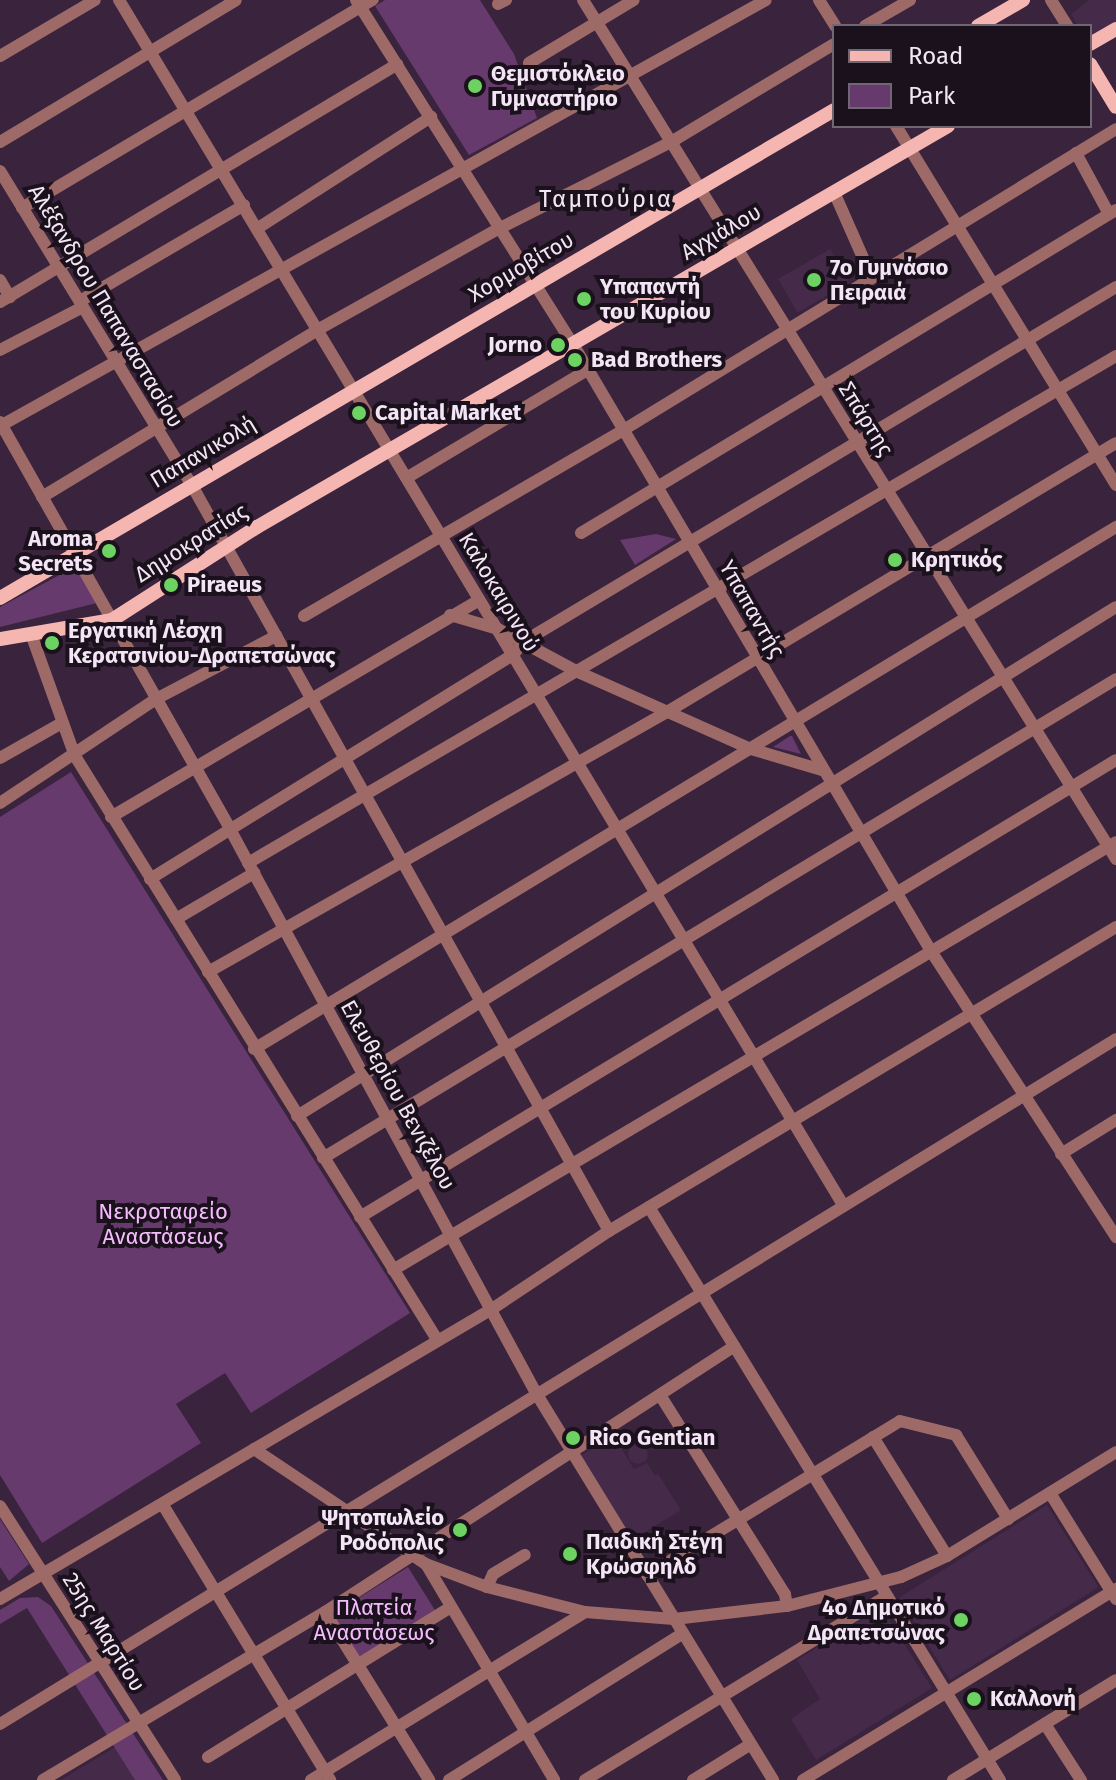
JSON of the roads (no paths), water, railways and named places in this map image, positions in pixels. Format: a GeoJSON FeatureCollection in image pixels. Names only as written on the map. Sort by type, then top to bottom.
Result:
{"type":"FeatureCollection","features":[{"type":"Feature","properties":{"kind":"main road"},"geometry":{"type":"LineString","coordinates":[[981,24],[1023,0]]}},
{"type":"Feature","properties":{"kind":"main road"},"geometry":{"type":"LineString","coordinates":[[1092,43],[1116,29]]}},
{"type":"Feature","properties":{"kind":"main road"},"geometry":{"type":"LineString","coordinates":[[1092,67],[1116,107]]}},
{"type":"Feature","properties":{"kind":"main road","name":"Χορμοβίτου"},"geometry":{"type":"LineString","coordinates":[[355,389],[832,111]]}},
{"type":"Feature","properties":{"kind":"main road","name":"Αγχιάλου"},"geometry":{"type":"LineString","coordinates":[[392,449],[945,128]]}},
{"type":"Feature","properties":{"kind":"main road","name":"Παπανικολή"},"geometry":{"type":"LineString","coordinates":[[75,556],[191,484],[355,389]]}},
{"type":"Feature","properties":{"kind":"main road","name":"Δημοκρατίας"},"geometry":{"type":"LineString","coordinates":[[0,639],[112,620],[226,546],[392,449]]}},
{"type":"Feature","properties":{"kind":"main road"},"geometry":{"type":"LineString","coordinates":[[0,598],[75,556]]}},
{"type":"Feature","properties":{"kind":"street"},"geometry":{"type":"LineString","coordinates":[[0,56],[95,0]]}},
{"type":"Feature","properties":{"kind":"street","name":"Καλοκαιρινού"},"geometry":{"type":"LineString","coordinates":[[119,0],[392,449],[479,600],[843,1205]]}},
{"type":"Feature","properties":{"kind":"street"},"geometry":{"type":"LineString","coordinates":[[0,142],[236,0]]}},
{"type":"Feature","properties":{"kind":"street"},"geometry":{"type":"LineString","coordinates":[[22,208],[358,4],[373,0]]}},
{"type":"Feature","properties":{"kind":"street","name":"Σπάρτης"},"geometry":{"type":"LineString","coordinates":[[583,0],[1071,786],[1112,844],[1116,859]]}},
{"type":"Feature","properties":{"kind":"street"},"geometry":{"type":"LineString","coordinates":[[529,63],[634,0]]}},
{"type":"Feature","properties":{"kind":"street"},"geometry":{"type":"LineString","coordinates":[[0,424],[118,364],[462,165],[630,77],[766,0]]}},
{"type":"Feature","properties":{"kind":"street"},"geometry":{"type":"LineString","coordinates":[[819,0],[834,24]]}},
{"type":"Feature","properties":{"kind":"street"},"geometry":{"type":"LineString","coordinates":[[868,24],[910,0]]}},
{"type":"Feature","properties":{"kind":"street"},"geometry":{"type":"LineString","coordinates":[[1051,0],[1066,24]]}},
{"type":"Feature","properties":{"kind":"street","name":"Υπαπαντής"},"geometry":{"type":"LineString","coordinates":[[358,4],[589,369],[931,951],[1116,1237]]}},
{"type":"Feature","properties":{"kind":"street"},"geometry":{"type":"LineString","coordinates":[[42,497],[155,425],[319,329],[500,228],[671,142],[832,45]]}},
{"type":"Feature","properties":{"kind":"street"},"geometry":{"type":"LineString","coordinates":[[0,280],[5,300],[397,64]]}},
{"type":"Feature","properties":{"kind":"street"},"geometry":{"type":"LineString","coordinates":[[258,228],[431,117]]}},
{"type":"Feature","properties":{"kind":"street"},"geometry":{"type":"LineString","coordinates":[[897,128],[1116,485]]}},
{"type":"Feature","properties":{"kind":"street"},"geometry":{"type":"LineString","coordinates":[[304,616],[625,429],[1116,129]]}},
{"type":"Feature","properties":{"kind":"street"},"geometry":{"type":"LineString","coordinates":[[581,533],[1112,212],[1076,153]]}},
{"type":"Feature","properties":{"kind":"street","name":"Αλέξανδρου Παπαναστασίου"},"geometry":{"type":"LineString","coordinates":[[0,171],[191,484],[609,1231]]}},
{"type":"Feature","properties":{"kind":"street"},"geometry":{"type":"LineString","coordinates":[[834,192],[872,278]]}},
{"type":"Feature","properties":{"kind":"street"},"geometry":{"type":"LineString","coordinates":[[0,350],[244,205]]}},
{"type":"Feature","properties":{"kind":"street"},"geometry":{"type":"LineString","coordinates":[[150,879],[231,831],[344,756],[513,655],[523,642],[1116,287]]}},
{"type":"Feature","properties":{"kind":"street"},"geometry":{"type":"LineString","coordinates":[[176,919],[366,797],[1116,356]]}},
{"type":"Feature","properties":{"kind":"street"},"geometry":{"type":"LineString","coordinates":[[408,477],[589,369]]}},
{"type":"Feature","properties":{"kind":"street","name":"Ελευθερίου Βενιζέλου"},"geometry":{"type":"LineString","coordinates":[[0,424],[231,831],[536,1393],[773,1780]]}},
{"type":"Feature","properties":{"kind":"street"},"geometry":{"type":"LineString","coordinates":[[208,972],[667,712],[1116,443]]}},
{"type":"Feature","properties":{"kind":"street"},"geometry":{"type":"LineString","coordinates":[[254,1049],[1116,527]]}},
{"type":"Feature","properties":{"kind":"street"},"geometry":{"type":"LineString","coordinates":[[111,817],[194,765],[479,600]]}},
{"type":"Feature","properties":{"kind":"street"},"geometry":{"type":"LineString","coordinates":[[297,1116],[1116,607]]}},
{"type":"Feature","properties":{"kind":"street"},"geometry":{"type":"LineString","coordinates":[[450,615],[498,629],[578,672],[751,749],[822,770]]}},
{"type":"Feature","properties":{"kind":"street"},"geometry":{"type":"LineString","coordinates":[[31,634],[60,724],[75,756],[438,1341]]}},
{"type":"Feature","properties":{"kind":"street"},"geometry":{"type":"LineString","coordinates":[[0,803],[75,756],[156,699],[276,636]]}},
{"type":"Feature","properties":{"kind":"street"},"geometry":{"type":"LineString","coordinates":[[323,1158],[1034,725],[1116,679]]}},
{"type":"Feature","properties":{"kind":"street"},"geometry":{"type":"LineString","coordinates":[[0,758],[60,724]]}},
{"type":"Feature","properties":{"kind":"street"},"geometry":{"type":"LineString","coordinates":[[360,1217],[1116,760]]}},
{"type":"Feature","properties":{"kind":"street"},"geometry":{"type":"LineString","coordinates":[[393,1270],[1112,844]]}},
{"type":"Feature","properties":{"kind":"street"},"geometry":{"type":"LineString","coordinates":[[0,1599],[45,1576],[492,1309],[609,1231],[1116,927]]}},
{"type":"Feature","properties":{"kind":"street"},"geometry":{"type":"LineString","coordinates":[[0,1724],[1116,1039]]}},
{"type":"Feature","properties":{"kind":"street"},"geometry":{"type":"LineString","coordinates":[[1061,1154],[1116,1120]]}},
{"type":"Feature","properties":{"kind":"street"},"geometry":{"type":"LineString","coordinates":[[649,1207],[1000,1780]]}},
{"type":"Feature","properties":{"kind":"street"},"geometry":{"type":"LineString","coordinates":[[1103,1217],[1116,1210]]}},
{"type":"Feature","properties":{"kind":"street"},"geometry":{"type":"LineString","coordinates":[[43,1780],[253,1651],[325,1612],[734,1346]]}},
{"type":"Feature","properties":{"kind":"street"},"geometry":{"type":"LineString","coordinates":[[660,1395],[785,1594],[787,1606]]}},
{"type":"Feature","properties":{"kind":"street"},"geometry":{"type":"LineString","coordinates":[[647,1575],[900,1421],[956,1435],[1008,1519]]}},
{"type":"Feature","properties":{"kind":"street"},"geometry":{"type":"LineString","coordinates":[[873,1437],[947,1556]]}},
{"type":"Feature","properties":{"kind":"street"},"geometry":{"type":"LineString","coordinates":[[254,1449],[410,1557],[426,1564],[487,1587],[585,1612],[674,1619],[787,1606],[879,1584],[947,1556],[1116,1452]]}},
{"type":"Feature","properties":{"kind":"street"},"geometry":{"type":"LineString","coordinates":[[803,1780],[1115,1594],[1050,1493]]}},
{"type":"Feature","properties":{"kind":"street"},"geometry":{"type":"LineString","coordinates":[[163,1505],[328,1776]]}},
{"type":"Feature","properties":{"kind":"street","name":"25ης Μαρτίου"},"geometry":{"type":"LineString","coordinates":[[0,1506],[175,1780]]}},
{"type":"Feature","properties":{"kind":"street"},"geometry":{"type":"LineString","coordinates":[[487,1587],[493,1574],[525,1555]]}},
{"type":"Feature","properties":{"kind":"street"},"geometry":{"type":"LineString","coordinates":[[426,1564],[449,1608],[554,1780]]}},
{"type":"Feature","properties":{"kind":"street"},"geometry":{"type":"LineString","coordinates":[[585,1780],[886,1596]]}},
{"type":"Feature","properties":{"kind":"street"},"geometry":{"type":"LineString","coordinates":[[208,1757],[449,1608]]}},
{"type":"Feature","properties":{"kind":"street"},"geometry":{"type":"LineString","coordinates":[[325,1612],[429,1780]]}},
{"type":"Feature","properties":{"kind":"street"},"geometry":{"type":"LineString","coordinates":[[311,1780],[328,1776],[397,1728],[585,1612]]}},
{"type":"Feature","properties":{"kind":"street"},"geometry":{"type":"LineString","coordinates":[[449,1780],[683,1633]]}},
{"type":"Feature","properties":{"kind":"street"},"geometry":{"type":"LineString","coordinates":[[953,1780],[1116,1680]]}},
{"type":"Feature","properties":{"kind":"street"},"geometry":{"type":"LineString","coordinates":[[1045,1724],[1081,1780]]}},
{"type":"Feature","properties":{"kind":"street"},"geometry":{"type":"LineString","coordinates":[[693,1780],[751,1744]]}},
{"type":"Feature","properties":{"kind":"place","name":"Θεμιστόκλειο Γυμναστήριο"},"geometry":{"type":"Point","coordinates":[475,86]}},
{"type":"Feature","properties":{"kind":"place","name":"7ο Γυμνάσιο Πειραιά"},"geometry":{"type":"Point","coordinates":[814,280]}},
{"type":"Feature","properties":{"kind":"place","name":"Υπαπαντή του Κυρίου"},"geometry":{"type":"Point","coordinates":[584,299]}},
{"type":"Feature","properties":{"kind":"place","name":"Jorno"},"geometry":{"type":"Point","coordinates":[558,345]}},
{"type":"Feature","properties":{"kind":"place","name":"Bad Brothers"},"geometry":{"type":"Point","coordinates":[575,360]}},
{"type":"Feature","properties":{"kind":"place","name":"Capital Market"},"geometry":{"type":"Point","coordinates":[359,413]}},
{"type":"Feature","properties":{"kind":"place","name":"Aroma Secrets"},"geometry":{"type":"Point","coordinates":[109,551]}},
{"type":"Feature","properties":{"kind":"place","name":"Κρητικός"},"geometry":{"type":"Point","coordinates":[895,560]}},
{"type":"Feature","properties":{"kind":"place","name":"Piraeus"},"geometry":{"type":"Point","coordinates":[171,585]}},
{"type":"Feature","properties":{"kind":"place","name":"Εργατική Λέσχη Κερατσινίου-Δραπετσώνας"},"geometry":{"type":"Point","coordinates":[52,643]}},
{"type":"Feature","properties":{"kind":"place","name":"Rico Gentian"},"geometry":{"type":"Point","coordinates":[573,1438]}},
{"type":"Feature","properties":{"kind":"place","name":"Ψητοπωλείο Ροδόπολις"},"geometry":{"type":"Point","coordinates":[460,1530]}},
{"type":"Feature","properties":{"kind":"place","name":"Παιδική Στέγη Κρώσφηλδ"},"geometry":{"type":"Point","coordinates":[570,1554]}},
{"type":"Feature","properties":{"kind":"place","name":"4ο Δημοτικό Δραπετσώνας"},"geometry":{"type":"Point","coordinates":[961,1620]}},
{"type":"Feature","properties":{"kind":"place","name":"Καλλονή"},"geometry":{"type":"Point","coordinates":[974,1699]}},
{"type":"Feature","properties":{"kind":"district","name":"Ταμπούρια"},"geometry":{"type":"Point","coordinates":[606,200]}},
{"type":"Feature","properties":{"kind":"park label","name":"Νεκροταφείο Αναστάσεως"},"geometry":{"type":"Point","coordinates":[163,1224]}},
{"type":"Feature","properties":{"kind":"park label","name":"Πλατεία Αναστάσεως"},"geometry":{"type":"Point","coordinates":[374,1620]}}]}
